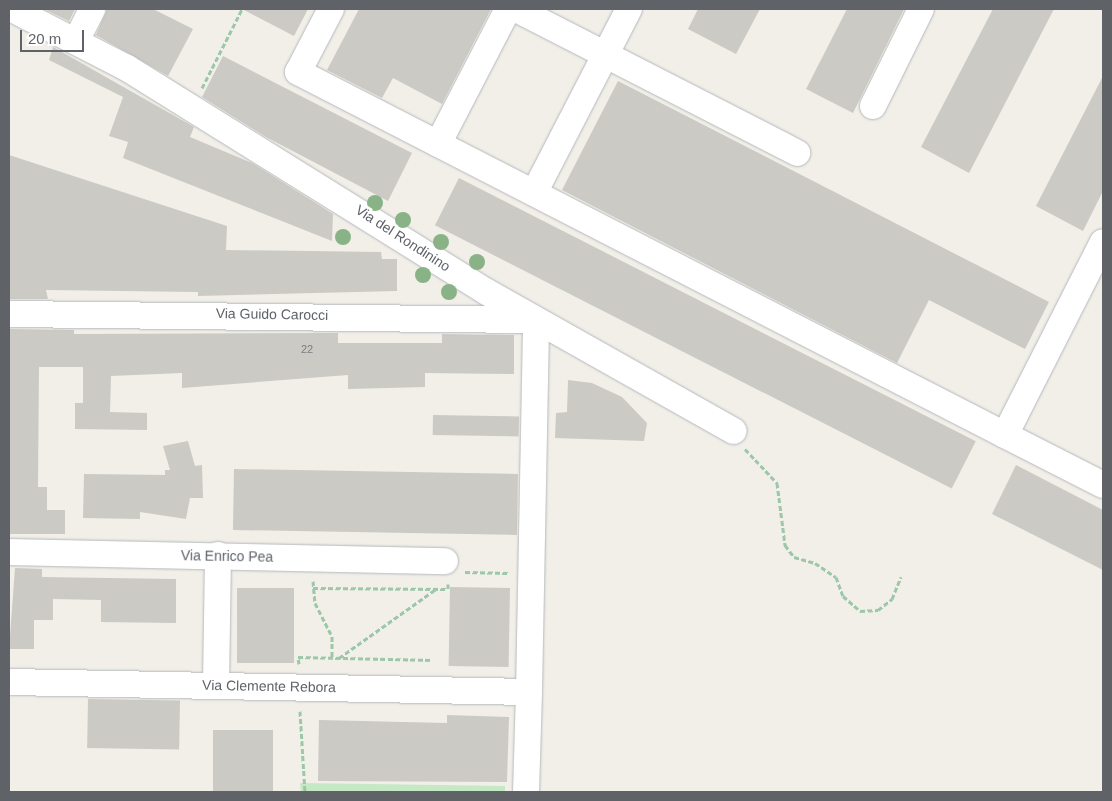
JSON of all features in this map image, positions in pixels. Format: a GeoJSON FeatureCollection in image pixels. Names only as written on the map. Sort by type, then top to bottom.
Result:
{"type":"FeatureCollection","features":[{"type":"Feature","properties":{"kind":"street","name":"Via del Rondinino"},"geometry":{"type":"LineString","coordinates":[[12,9],[76,41],[191,108],[536,321],[734,430]]}},
{"type":"Feature","properties":{"kind":"street"},"geometry":{"type":"LineString","coordinates":[[76,41],[92,9]]}},
{"type":"Feature","properties":{"kind":"street"},"geometry":{"type":"LineString","coordinates":[[331,9],[298,72],[1103,485]]}},
{"type":"Feature","properties":{"kind":"street"},"geometry":{"type":"LineString","coordinates":[[438,144],[508,9]]}},
{"type":"Feature","properties":{"kind":"street"},"geometry":{"type":"LineString","coordinates":[[516,9],[797,153]]}},
{"type":"Feature","properties":{"kind":"street"},"geometry":{"type":"LineString","coordinates":[[534,193],[629,9]]}},
{"type":"Feature","properties":{"kind":"street"},"geometry":{"type":"LineString","coordinates":[[872,106],[921,9]]}},
{"type":"Feature","properties":{"kind":"street"},"geometry":{"type":"LineString","coordinates":[[1005,435],[1103,242]]}},
{"type":"Feature","properties":{"kind":"street","name":"Via Guido Carocci"},"geometry":{"type":"LineString","coordinates":[[9,314],[373,315],[536,321]]}},
{"type":"Feature","properties":{"kind":"street"},"geometry":{"type":"LineString","coordinates":[[526,792],[536,321]]}},
{"type":"Feature","properties":{"kind":"street","name":"Via Enrico Pea"},"geometry":{"type":"LineString","coordinates":[[9,552],[313,558],[452,566]]}},
{"type":"Feature","properties":{"kind":"street"},"geometry":{"type":"LineString","coordinates":[[216,684],[218,555]]}},
{"type":"Feature","properties":{"kind":"street","name":"Via Clemente Rebora"},"geometry":{"type":"LineString","coordinates":[[9,682],[216,684],[529,692]]}},
{"type":"Feature","properties":{"kind":"path"},"geometry":{"type":"LineString","coordinates":[[191,108],[242,9]]}},
{"type":"Feature","properties":{"kind":"path"},"geometry":{"type":"LineString","coordinates":[[734,430],[747,454],[777,483],[785,545],[794,557],[815,563],[836,577],[843,596],[860,611],[878,610],[892,599],[902,577]]}},
{"type":"Feature","properties":{"kind":"path"},"geometry":{"type":"LineString","coordinates":[[313,558],[315,603],[332,636],[332,658]]}},
{"type":"Feature","properties":{"kind":"path"},"geometry":{"type":"LineString","coordinates":[[452,566],[518,573]]}},
{"type":"Feature","properties":{"kind":"path"},"geometry":{"type":"LineString","coordinates":[[339,658],[437,588]]}},
{"type":"Feature","properties":{"kind":"path"},"geometry":{"type":"LineString","coordinates":[[290,664],[299,664],[298,657],[433,660]]}},
{"type":"Feature","properties":{"kind":"path"},"geometry":{"type":"LineString","coordinates":[[300,707],[305,792]]}},
{"type":"Feature","properties":{"kind":"green space"},"geometry":{"type":"Polygon","coordinates":[[[300,783],[505,786],[505,792],[301,792],[300,783]]]}},
{"type":"Feature","properties":{"kind":"building"},"geometry":{"type":"Polygon","coordinates":[[[44,9],[75,9],[69,21],[44,9]]]}},
{"type":"Feature","properties":{"kind":"building"},"geometry":{"type":"Polygon","coordinates":[[[107,9],[153,9],[193,29],[168,76],[96,35],[107,9]]]}},
{"type":"Feature","properties":{"kind":"building"},"geometry":{"type":"Polygon","coordinates":[[[242,9],[308,9],[294,36],[242,9]]]}},
{"type":"Feature","properties":{"kind":"building"},"geometry":{"type":"Polygon","coordinates":[[[359,9],[491,9],[442,104],[393,78],[382,98],[327,70],[359,9]]]}},
{"type":"Feature","properties":{"kind":"building"},"geometry":{"type":"Polygon","coordinates":[[[698,9],[760,9],[736,54],[688,29],[698,9]]]}},
{"type":"Feature","properties":{"kind":"building"},"geometry":{"type":"Polygon","coordinates":[[[847,9],[904,9],[853,113],[806,89],[847,9]]]}},
{"type":"Feature","properties":{"kind":"building"},"geometry":{"type":"Polygon","coordinates":[[[993,9],[1054,9],[969,173],[921,147],[993,9]]]}},
{"type":"Feature","properties":{"kind":"building"},"geometry":{"type":"Polygon","coordinates":[[[53,47],[194,127],[190,137],[252,163],[333,214],[332,241],[123,158],[128,142],[109,136],[123,97],[49,60],[53,47]]]}},
{"type":"Feature","properties":{"kind":"building"},"geometry":{"type":"Polygon","coordinates":[[[223,56],[412,153],[388,201],[266,137],[202,97],[223,56]]]}},
{"type":"Feature","properties":{"kind":"building"},"geometry":{"type":"Polygon","coordinates":[[[1103,76],[1103,191],[1083,231],[1036,206],[1103,76]]]}},
{"type":"Feature","properties":{"kind":"building"},"geometry":{"type":"Polygon","coordinates":[[[618,81],[1049,302],[1025,349],[929,300],[897,363],[562,190],[618,81]]]}},
{"type":"Feature","properties":{"kind":"building"},"geometry":{"type":"Polygon","coordinates":[[[9,155],[227,226],[226,250],[381,252],[382,259],[397,259],[397,291],[198,296],[198,292],[46,290],[48,299],[9,299],[9,155]]]}},
{"type":"Feature","properties":{"kind":"building"},"geometry":{"type":"Polygon","coordinates":[[[459,178],[976,441],[952,489],[435,225],[459,178]]]}},
{"type":"Feature","properties":{"kind":"building"},"geometry":{"type":"Polygon","coordinates":[[[9,329],[74,330],[74,334],[338,333],[338,343],[442,343],[442,334],[514,335],[514,374],[425,373],[425,387],[348,389],[348,375],[182,388],[182,373],[111,376],[110,412],[147,413],[147,430],[75,429],[75,403],[83,403],[83,367],[39,367],[38,487],[47,487],[47,510],[65,510],[65,534],[9,534],[9,329]]]}},
{"type":"Feature","properties":{"kind":"building"},"geometry":{"type":"Polygon","coordinates":[[[568,380],[592,383],[622,397],[647,423],[644,441],[555,438],[556,413],[567,412],[568,380]]]}},
{"type":"Feature","properties":{"kind":"building"},"geometry":{"type":"Polygon","coordinates":[[[433,415],[519,417],[519,436],[433,435],[433,415]]]}},
{"type":"Feature","properties":{"kind":"building"},"geometry":{"type":"Polygon","coordinates":[[[188,441],[195,466],[202,465],[203,498],[190,498],[186,519],[140,512],[140,519],[83,518],[84,474],[165,475],[165,470],[170,470],[163,446],[188,441]]]}},
{"type":"Feature","properties":{"kind":"building"},"geometry":{"type":"Polygon","coordinates":[[[1016,465],[1103,510],[1103,570],[992,514],[1016,465]]]}},
{"type":"Feature","properties":{"kind":"building"},"geometry":{"type":"Polygon","coordinates":[[[234,469],[518,474],[517,535],[233,530],[234,469]]]}},
{"type":"Feature","properties":{"kind":"building"},"geometry":{"type":"Polygon","coordinates":[[[15,568],[42,569],[42,577],[176,579],[176,623],[101,622],[101,600],[53,599],[53,620],[34,620],[34,649],[9,649],[15,568]]]}},
{"type":"Feature","properties":{"kind":"building"},"geometry":{"type":"Polygon","coordinates":[[[450,587],[510,588],[509,667],[449,666],[450,587]]]}},
{"type":"Feature","properties":{"kind":"building"},"geometry":{"type":"Polygon","coordinates":[[[237,588],[294,588],[294,663],[237,663],[237,588]]]}},
{"type":"Feature","properties":{"kind":"building"},"geometry":{"type":"Polygon","coordinates":[[[88,699],[180,701],[179,750],[87,748],[88,699]]]}},
{"type":"Feature","properties":{"kind":"building"},"geometry":{"type":"Polygon","coordinates":[[[447,715],[509,717],[507,782],[318,781],[319,720],[447,723],[447,715]]]}},
{"type":"Feature","properties":{"kind":"building"},"geometry":{"type":"Polygon","coordinates":[[[213,730],[273,730],[273,792],[213,792],[213,730]]]}}]}
